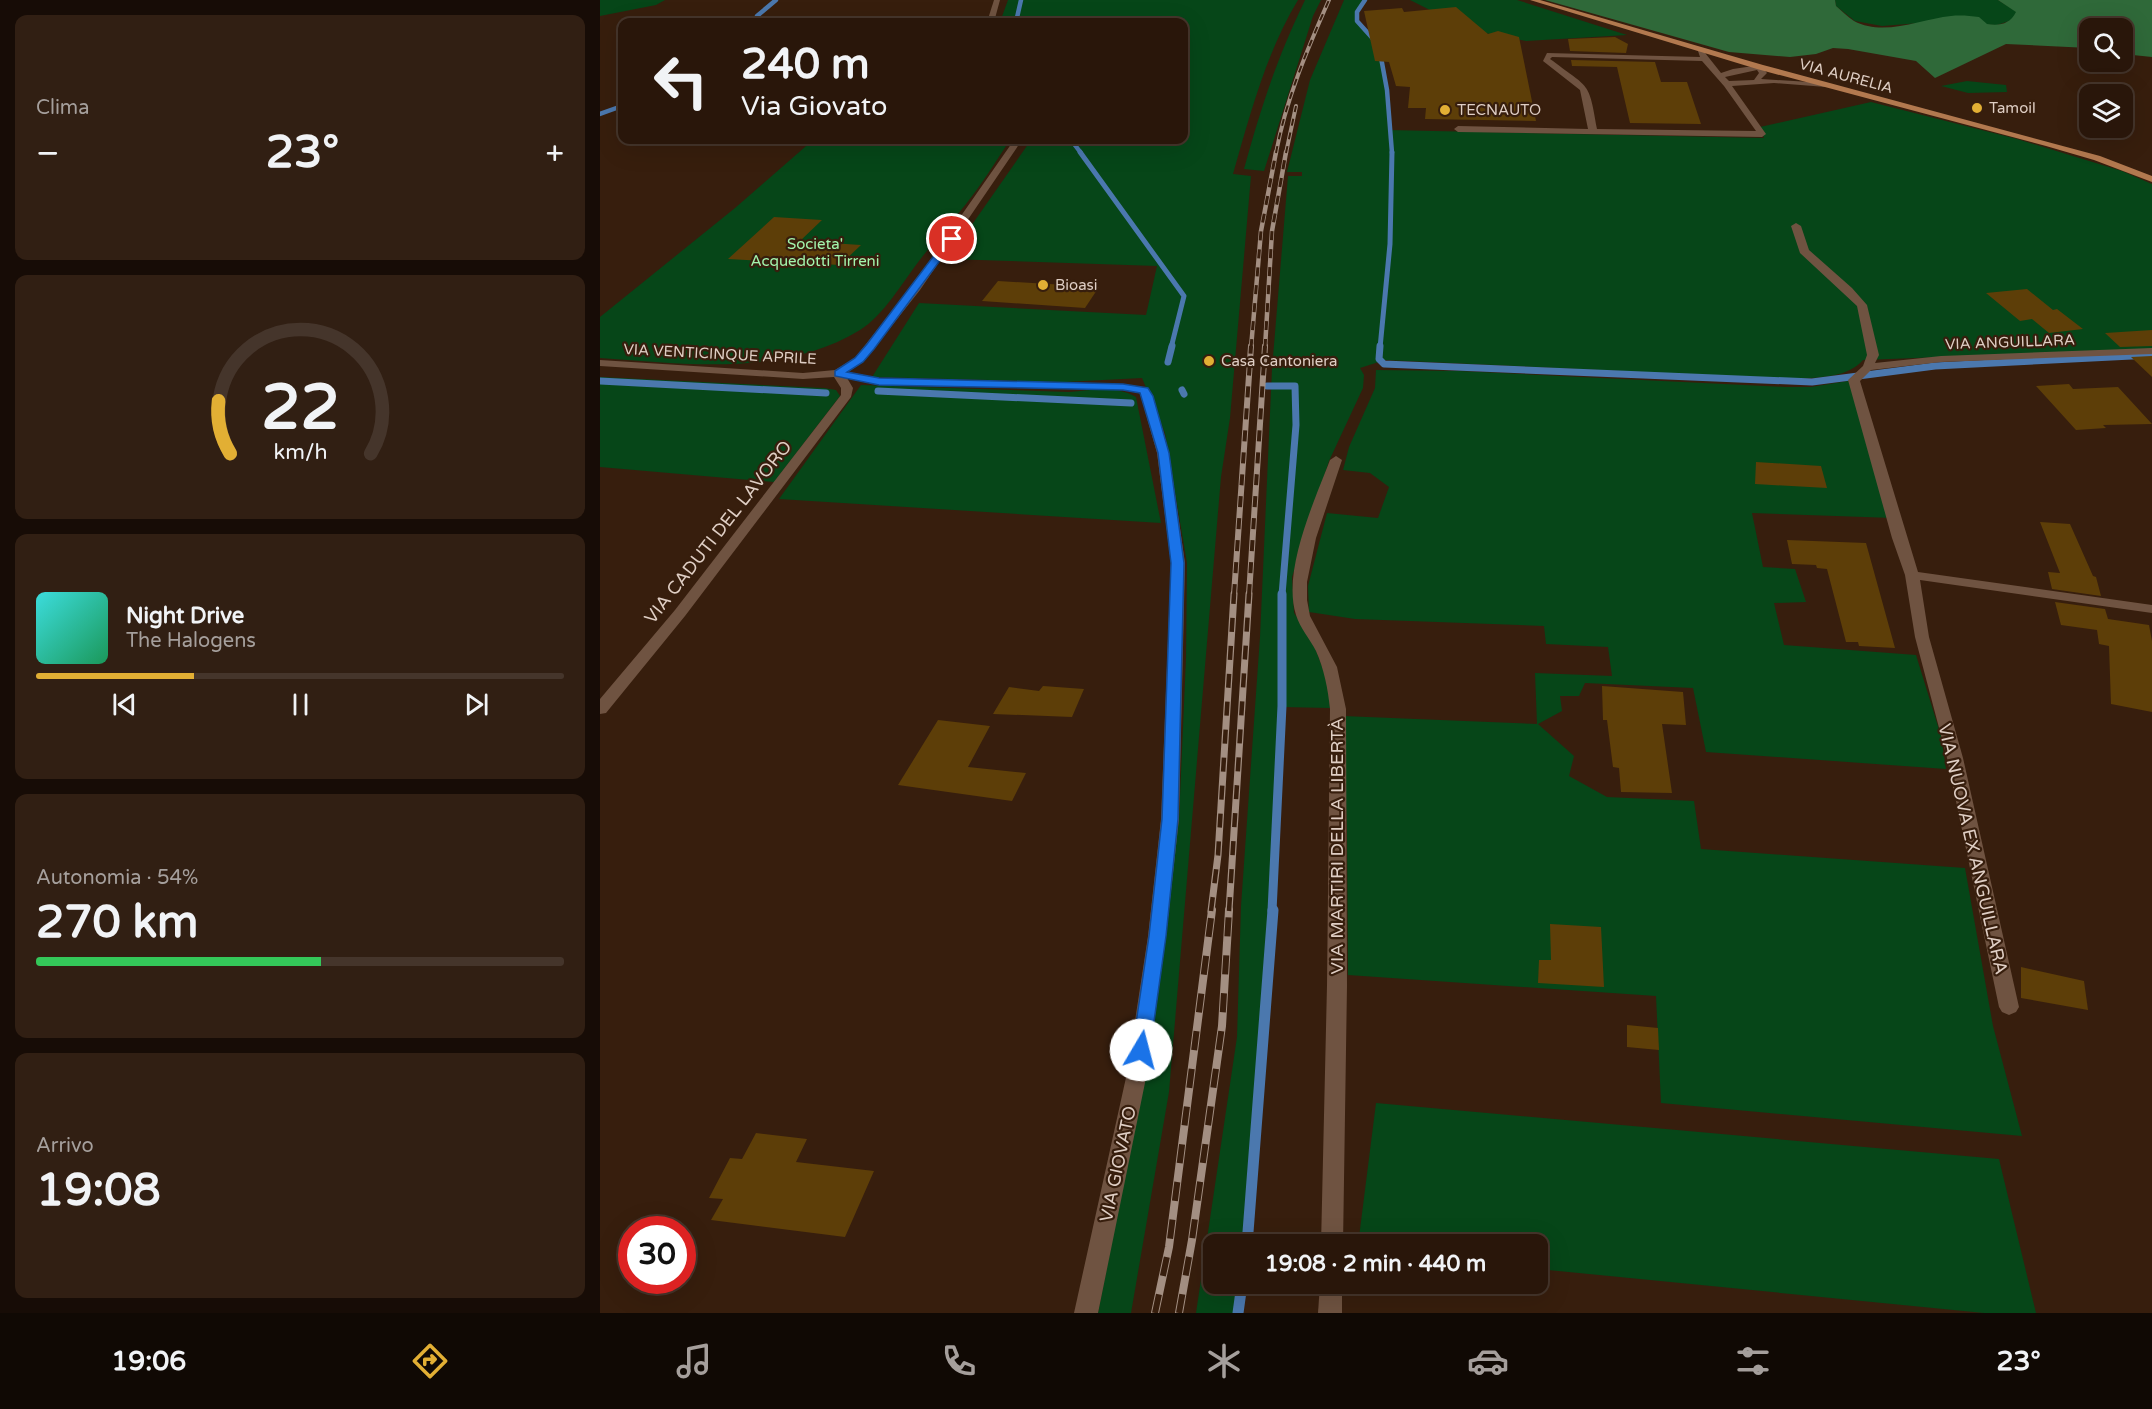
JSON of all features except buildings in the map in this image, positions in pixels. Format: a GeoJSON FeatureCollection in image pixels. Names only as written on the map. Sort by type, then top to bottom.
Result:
{"type":"FeatureCollection","features":[{"type":"Feature","properties":{"kind":"main road","name":"VIA AURELIA"},"geometry":{"type":"LineString","coordinates":[[1533,0],[1703,55],[1760,67],[2049,144],[2097,158],[2152,179]]}},
{"type":"Feature","properties":{"kind":"street"},"geometry":{"type":"LineString","coordinates":[[991,18],[997,0]]}},
{"type":"Feature","properties":{"kind":"street"},"geometry":{"type":"LineString","coordinates":[[1458,129],[1593,132],[1762,134],[1724,80],[1703,55],[1550,55],[1546,59],[1552,66],[1581,85],[1586,96],[1593,132]]}},
{"type":"Feature","properties":{"kind":"street"},"geometry":{"type":"LineString","coordinates":[[1724,80],[1760,77],[1762,74],[1760,67]]}},
{"type":"Feature","properties":{"kind":"street"},"geometry":{"type":"LineString","coordinates":[[1724,80],[1826,85]]}},
{"type":"Feature","properties":{"kind":"street"},"geometry":{"type":"LineString","coordinates":[[838,373],[859,360],[881,333],[952,239],[1015,144]]}},
{"type":"Feature","properties":{"kind":"street"},"geometry":{"type":"LineString","coordinates":[[1796,226],[1804,251],[1848,290],[1862,306],[1873,354],[1868,367],[1854,380],[1899,538],[1912,575],[2152,609]]}},
{"type":"Feature","properties":{"kind":"street","name":"VIA ANGUILLARA"},"geometry":{"type":"LineString","coordinates":[[1868,367],[1903,362],[2152,351]]}},
{"type":"Feature","properties":{"kind":"street","name":"VIA VENTICINQUE APRILE"},"geometry":{"type":"LineString","coordinates":[[600,363],[803,376],[838,373]]}},
{"type":"Feature","properties":{"kind":"street","name":"VIA CADUTI DEL LAVORO"},"geometry":{"type":"LineString","coordinates":[[600,709],[680,613],[847,395],[848,388],[838,373]]}},
{"type":"Feature","properties":{"kind":"street","name":"VIA GIOVATO"},"geometry":{"type":"LineString","coordinates":[[838,373],[879,381],[1123,387],[1144,390],[1148,396],[1163,453],[1178,563],[1170,819],[1157,936],[1137,1073],[1086,1313]]}},
{"type":"Feature","properties":{"kind":"street","name":"VIA MARTIRI DELLA LIBERTÀ"},"geometry":{"type":"LineString","coordinates":[[1332,1234],[1337,985],[1338,709],[1331,672],[1321,646],[1302,614],[1300,577],[1313,524],[1336,460]]}},
{"type":"Feature","properties":{"kind":"street","name":"VIA NUOVA EX ANGUILLARA"},"geometry":{"type":"LineString","coordinates":[[1912,575],[1922,637],[1955,758],[2009,1007]]}},
{"type":"Feature","properties":{"kind":"street"},"geometry":{"type":"LineString","coordinates":[[1330,1313],[1331,1294]]}},
{"type":"Feature","properties":{"kind":"green space"},"geometry":{"type":"Polygon","coordinates":[[[600,0],[665,0],[656,5],[600,16],[600,0]]]}},
{"type":"Feature","properties":{"kind":"green space"},"geometry":{"type":"Polygon","coordinates":[[[1008,0],[1298,0],[1268,63],[1233,174],[1251,176],[1230,418],[1221,477],[1169,1092],[1131,1313],[1098,1313],[1143,1082],[1179,819],[1186,658],[1187,563],[1165,433],[1142,378],[1064,382],[872,377],[919,303],[1146,315],[1157,266],[948,259],[1028,144],[1188,144],[1188,18],[1001,18],[1008,0]]]}},
{"type":"Feature","properties":{"kind":"green space"},"geometry":{"type":"Polygon","coordinates":[[[1305,0],[1321,0],[1313,16],[1264,171],[1244,169],[1270,83],[1305,0]]]}},
{"type":"Feature","properties":{"kind":"green space"},"geometry":{"type":"Polygon","coordinates":[[[1344,0],[1364,0],[1356,12],[1355,21],[1376,43],[1387,90],[1388,130],[1764,138],[1760,127],[1871,102],[2017,139],[2122,171],[2152,184],[2152,349],[1863,360],[1857,366],[1841,373],[1798,379],[1385,360],[1360,368],[1364,375],[1363,388],[1329,461],[1292,577],[1294,613],[1312,640],[1328,682],[1330,708],[1282,707],[1277,851],[1248,1234],[1208,1234],[1237,1037],[1241,906],[1260,637],[1272,369],[1288,176],[1302,176],[1302,172],[1287,172],[1310,80],[1344,0]]]}},
{"type":"Feature","properties":{"kind":"green space"},"geometry":{"type":"Polygon","coordinates":[[[1410,0],[1517,0],[1627,35],[1526,41],[1470,30],[1410,0]]]}},
{"type":"Feature","properties":{"kind":"green space"},"geometry":{"type":"Polygon","coordinates":[[[1545,0],[1835,0],[1836,6],[1854,21],[1866,26],[1890,27],[1958,16],[1979,17],[1987,24],[1996,25],[2008,22],[2016,12],[1998,0],[2152,0],[2152,57],[2133,55],[2133,18],[2079,18],[2079,48],[2006,44],[1935,78],[1916,61],[1848,49],[1833,48],[1816,54],[1790,57],[1729,52],[1545,0]]]}},
{"type":"Feature","properties":{"kind":"green space"},"geometry":{"type":"Polygon","coordinates":[[[1835,0],[1998,0],[2017,12],[2012,20],[1997,25],[1920,23],[1882,26],[1855,21],[1836,6],[1835,0]]]}},
{"type":"Feature","properties":{"kind":"green space"},"geometry":{"type":"Polygon","coordinates":[[[1967,81],[2006,85],[2007,92],[1968,93],[1941,86],[1967,81]]]}},
{"type":"Feature","properties":{"kind":"green space","name":"Societa' Acquedotti Tirreni"},"geometry":{"type":"Polygon","coordinates":[[[808,144],[1007,144],[972,196],[892,298],[869,324],[860,330],[830,345],[799,355],[766,361],[699,364],[600,358],[600,317],[735,208],[808,144]]]}},
{"type":"Feature","properties":{"kind":"green space"},"geometry":{"type":"Polygon","coordinates":[[[1376,370],[1459,371],[1786,387],[1811,387],[1854,380],[1893,518],[1752,513],[1763,567],[1795,569],[1806,602],[1774,603],[1784,645],[1916,655],[1941,736],[1946,769],[1706,752],[1693,688],[1585,683],[1579,696],[1560,696],[1562,711],[1538,724],[1574,756],[1569,776],[1607,797],[1694,801],[1701,849],[1965,868],[1993,1026],[2022,1136],[1661,1103],[1656,996],[1348,975],[1343,716],[1537,724],[1535,673],[1612,676],[1608,647],[1546,644],[1544,626],[1355,619],[1309,612],[1308,586],[1327,513],[1378,518],[1389,487],[1370,473],[1343,470],[1349,447],[1375,388],[1376,370]]]}},
{"type":"Feature","properties":{"kind":"green space"},"geometry":{"type":"Polygon","coordinates":[[[600,377],[824,388],[836,390],[840,396],[774,482],[600,467],[600,377]]]}},
{"type":"Feature","properties":{"kind":"green space"},"geometry":{"type":"Polygon","coordinates":[[[861,385],[1069,392],[1104,389],[1128,393],[1136,397],[1161,523],[779,499],[861,385]]]}},
{"type":"Feature","properties":{"kind":"green space"},"geometry":{"type":"Polygon","coordinates":[[[1376,1103],[1999,1159],[2036,1313],[1984,1313],[1548,1270],[1548,1234],[1359,1234],[1376,1103]]]}},
{"type":"Feature","properties":{"kind":"green space"},"geometry":{"type":"Polygon","coordinates":[[[1203,1266],[1203,1294],[1241,1294],[1238,1313],[1196,1313],[1203,1266]]]}},
{"type":"Feature","properties":{"kind":"waterway"},"geometry":{"type":"LineString","coordinates":[[756,18],[776,0]]}},
{"type":"Feature","properties":{"kind":"waterway"},"geometry":{"type":"LineString","coordinates":[[1017,18],[1021,0]]}},
{"type":"Feature","properties":{"kind":"waterway"},"geometry":{"type":"LineString","coordinates":[[1365,0],[1357,12],[1357,21],[1375,41]]}},
{"type":"Feature","properties":{"kind":"waterway"},"geometry":{"type":"LineString","coordinates":[[1380,52],[1387,90],[1392,153]]}},
{"type":"Feature","properties":{"kind":"waterway"},"geometry":{"type":"LineString","coordinates":[[600,114],[618,107]]}},
{"type":"Feature","properties":{"kind":"waterway"},"geometry":{"type":"LineString","coordinates":[[1074,144],[1081,153]]}},
{"type":"Feature","properties":{"kind":"waterway"},"geometry":{"type":"LineString","coordinates":[[1080,152],[1184,296],[1171,348]]}},
{"type":"Feature","properties":{"kind":"waterway"},"geometry":{"type":"LineString","coordinates":[[1380,348],[1390,244],[1392,153]]}},
{"type":"Feature","properties":{"kind":"waterway"},"geometry":{"type":"LineString","coordinates":[[1168,362],[1172,346]]}},
{"type":"Feature","properties":{"kind":"waterway"},"geometry":{"type":"LineString","coordinates":[[1380,346],[1379,359],[1384,364],[1812,382],[1935,366],[2152,355]]}},
{"type":"Feature","properties":{"kind":"waterway"},"geometry":{"type":"LineString","coordinates":[[600,381],[826,393]]}},
{"type":"Feature","properties":{"kind":"waterway"},"geometry":{"type":"LineString","coordinates":[[1267,386],[1295,386],[1296,425],[1282,595]]}},
{"type":"Feature","properties":{"kind":"waterway"},"geometry":{"type":"LineString","coordinates":[[1182,390],[1184,394]]}},
{"type":"Feature","properties":{"kind":"waterway"},"geometry":{"type":"LineString","coordinates":[[878,391],[1131,403]]}},
{"type":"Feature","properties":{"kind":"waterway"},"geometry":{"type":"LineString","coordinates":[[1272,911],[1282,706],[1282,595]]}},
{"type":"Feature","properties":{"kind":"waterway"},"geometry":{"type":"LineString","coordinates":[[1248,1234],[1273,910]]}},
{"type":"Feature","properties":{"kind":"waterway"},"geometry":{"type":"LineString","coordinates":[[1238,1313],[1241,1294]]}},
{"type":"Feature","properties":{"kind":"railway"},"geometry":{"type":"LineString","coordinates":[[1276,153],[1291,94],[1329,0]]}},
{"type":"Feature","properties":{"kind":"railway"},"geometry":{"type":"LineString","coordinates":[[1286,153],[1296,106]]}},
{"type":"Feature","properties":{"kind":"railway"},"geometry":{"type":"LineString","coordinates":[[1251,348],[1261,231],[1276,152]]}},
{"type":"Feature","properties":{"kind":"railway"},"geometry":{"type":"LineString","coordinates":[[1265,348],[1272,231],[1286,152]]}},
{"type":"Feature","properties":{"kind":"railway"},"geometry":{"type":"LineString","coordinates":[[1234,595],[1251,346]]}},
{"type":"Feature","properties":{"kind":"railway"},"geometry":{"type":"LineString","coordinates":[[1249,595],[1265,346]]}},
{"type":"Feature","properties":{"kind":"railway"},"geometry":{"type":"LineString","coordinates":[[1211,911],[1218,855],[1234,594]]}},
{"type":"Feature","properties":{"kind":"railway"},"geometry":{"type":"LineString","coordinates":[[1229,911],[1249,594]]}},
{"type":"Feature","properties":{"kind":"railway"},"geometry":{"type":"LineString","coordinates":[[1155,1313],[1169,1247],[1212,910]]}},
{"type":"Feature","properties":{"kind":"railway"},"geometry":{"type":"LineString","coordinates":[[1179,1313],[1192,1240],[1222,1026],[1229,910]]}},
{"type":"Feature","properties":{"kind":"place","name":"Tamoil"},"geometry":{"type":"Point","coordinates":[1977,108]}},
{"type":"Feature","properties":{"kind":"place","name":"TECNAUTO"},"geometry":{"type":"Point","coordinates":[1445,110]}},
{"type":"Feature","properties":{"kind":"place","name":"Bioasi"},"geometry":{"type":"Point","coordinates":[1043,285]}},
{"type":"Feature","properties":{"kind":"place","name":"Casa Cantoniera"},"geometry":{"type":"Point","coordinates":[1209,361]}},
{"type":"Feature","properties":{"kind":"route"},"geometry":{"type":"LineString","coordinates":[[952,239],[859,360],[838,373],[879,381],[1123,387],[1144,390],[1148,396],[1163,453],[1178,563],[1170,819],[1141,1050]]}}]}
